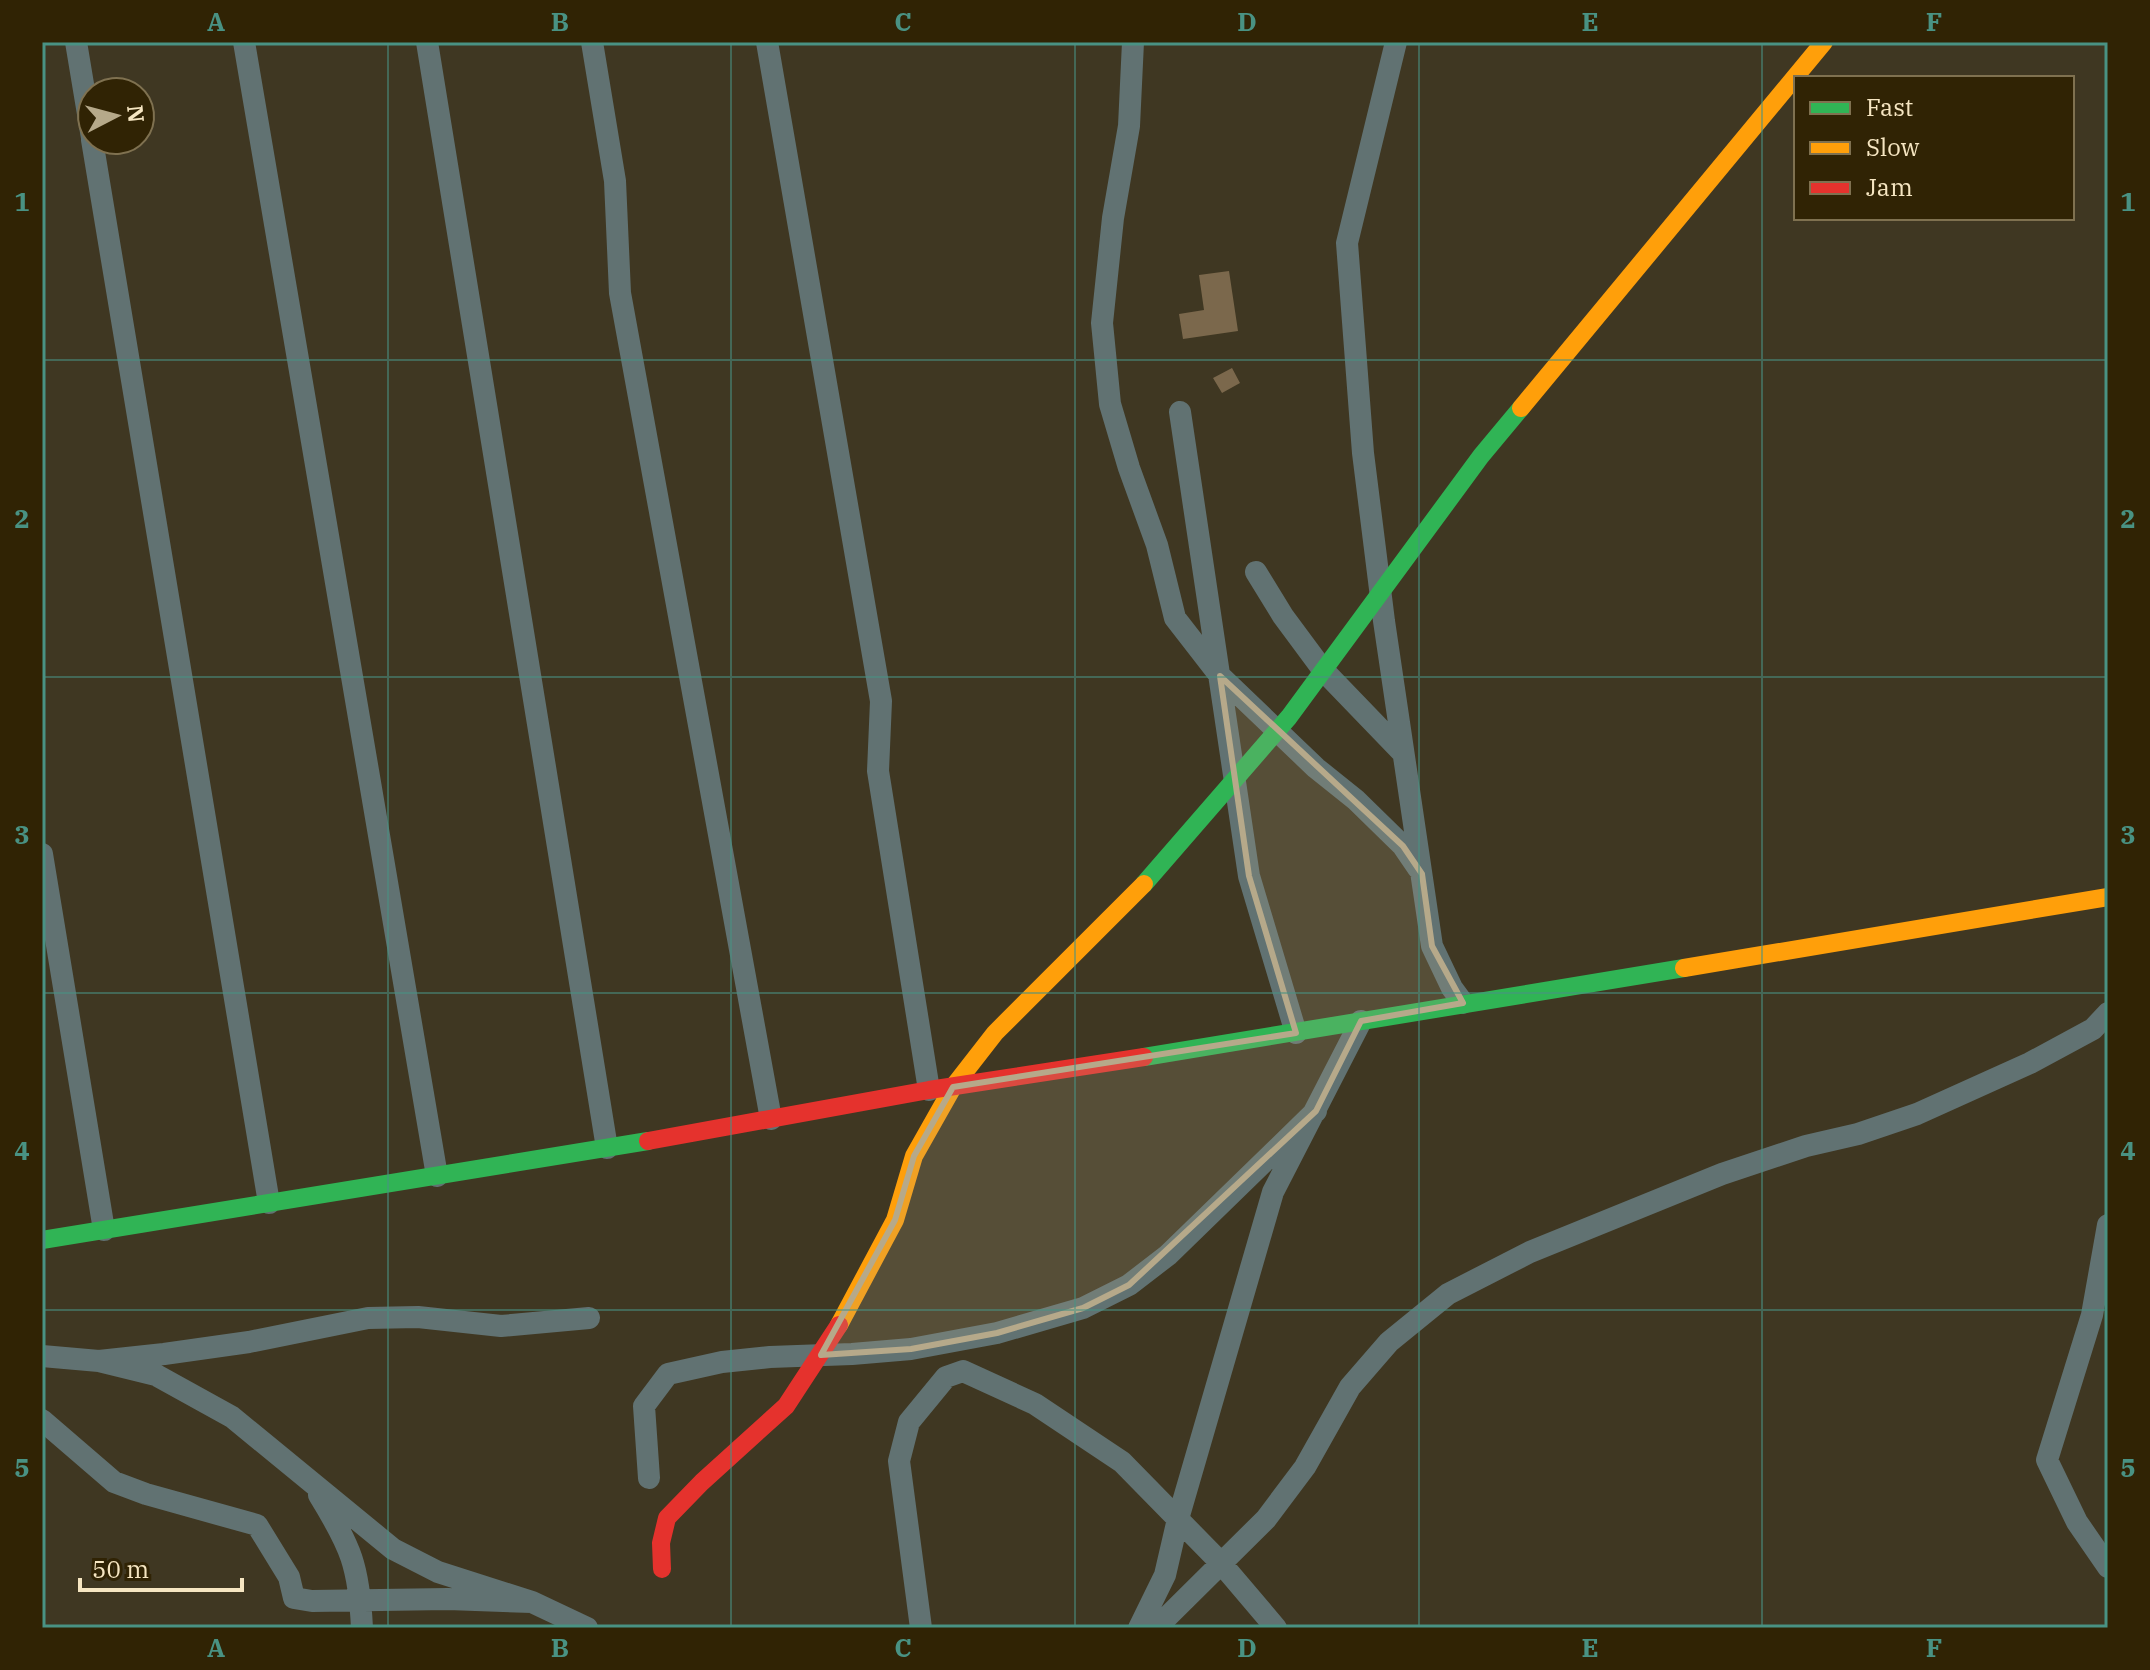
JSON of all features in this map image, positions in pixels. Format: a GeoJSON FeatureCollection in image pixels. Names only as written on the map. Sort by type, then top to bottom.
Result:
{"type":"FeatureCollection","features":[{"type":"Feature","properties":{"kind":"street"},"geometry":{"type":"LineString","coordinates":[[76,42],[82,76]]}},
{"type":"Feature","properties":{"kind":"street"},"geometry":{"type":"LineString","coordinates":[[244,42],[437,1176]]}},
{"type":"Feature","properties":{"kind":"street"},"geometry":{"type":"LineString","coordinates":[[427,42],[607,1148]]}},
{"type":"Feature","properties":{"kind":"street"},"geometry":{"type":"LineString","coordinates":[[592,42],[615,181],[620,293],[771,1119]]}},
{"type":"Feature","properties":{"kind":"street"},"geometry":{"type":"LineString","coordinates":[[767,42],[881,701],[878,771],[929,1090]]}},
{"type":"Feature","properties":{"kind":"street"},"geometry":{"type":"LineString","coordinates":[[1133,42],[1129,126],[1113,218],[1102,323],[1110,404],[1157,545],[1175,618],[1220,676],[1276,732],[1356,800],[1403,846],[1422,874]]}},
{"type":"Feature","properties":{"kind":"street"},"geometry":{"type":"LineString","coordinates":[[1396,42],[1347,243],[1363,453],[1432,946],[1452,988],[1463,1003]]}},
{"type":"Feature","properties":{"kind":"street"},"geometry":{"type":"LineString","coordinates":[[1796,76],[1824,42]]}},
{"type":"Feature","properties":{"kind":"street"},"geometry":{"type":"LineString","coordinates":[[662,1569],[661,1543],[667,1518],[786,1406],[853,1302],[895,1220],[914,1156],[953,1087],[995,1033],[1057,969],[1126,905],[1276,732],[1481,456],[1794,78]]}},
{"type":"Feature","properties":{"kind":"street"},"geometry":{"type":"LineString","coordinates":[[95,156],[269,1203]]}},
{"type":"Feature","properties":{"kind":"street"},"geometry":{"type":"LineString","coordinates":[[1180,412],[1249,876],[1296,1033]]}},
{"type":"Feature","properties":{"kind":"street"},"geometry":{"type":"LineString","coordinates":[[1256,572],[1283,616],[1323,670],[1403,753]]}},
{"type":"Feature","properties":{"kind":"street"},"geometry":{"type":"LineString","coordinates":[[42,854],[104,1230]]}},
{"type":"Feature","properties":{"kind":"street"},"geometry":{"type":"LineString","coordinates":[[42,1240],[607,1148],[929,1090],[1296,1033],[2108,897]]}},
{"type":"Feature","properties":{"kind":"street"},"geometry":{"type":"LineString","coordinates":[[1156,1628],[1266,1519],[1297,1477],[1350,1387],[1389,1342],[1448,1294],[1530,1252],[1722,1174],[1917,1114],[2030,1063],[2093,1029],[2108,1013]]}},
{"type":"Feature","properties":{"kind":"street"},"geometry":{"type":"LineString","coordinates":[[1139,1628],[1165,1575],[1178,1519],[1273,1192],[1361,1021]]}},
{"type":"Feature","properties":{"kind":"street"},"geometry":{"type":"LineString","coordinates":[[649,1478],[644,1406],[668,1374],[722,1362],[911,1349],[997,1333],[1083,1308],[1129,1285],[1168,1255],[1316,1111]]}},
{"type":"Feature","properties":{"kind":"street"},"geometry":{"type":"LineString","coordinates":[[2108,1225],[2092,1315],[2047,1460],[2077,1522],[2108,1567]]}},
{"type":"Feature","properties":{"kind":"street"},"geometry":{"type":"LineString","coordinates":[[99,1361],[249,1342],[368,1318],[418,1317],[501,1326],[589,1318]]}},
{"type":"Feature","properties":{"kind":"street"},"geometry":{"type":"LineString","coordinates":[[42,1356],[99,1361],[156,1375],[232,1417],[393,1549],[438,1572],[532,1602],[587,1628]]}},
{"type":"Feature","properties":{"kind":"street"},"geometry":{"type":"LineString","coordinates":[[921,1628],[899,1461],[909,1422],[946,1377],[963,1371],[1035,1404],[1122,1462],[1220,1562],[1276,1628]]}},
{"type":"Feature","properties":{"kind":"street"},"geometry":{"type":"LineString","coordinates":[[42,1420],[114,1482],[257,1525],[289,1577],[294,1598],[312,1601],[448,1599],[532,1602]]}},
{"type":"Feature","properties":{"kind":"street"},"geometry":{"type":"LineString","coordinates":[[310,1481],[343,1534],[356,1567],[362,1628]]}},
{"type":"Feature","properties":{"kind":"highlighted area"},"geometry":{"type":"Polygon","coordinates":[[[1220,676],[1403,846],[1422,874],[1432,946],[1463,1003],[1361,1021],[1316,1111],[1129,1285],[1083,1308],[997,1333],[911,1349],[821,1355],[895,1220],[914,1156],[953,1087],[1296,1033],[1249,876],[1220,676]]]}},
{"type":"Feature","properties":{"kind":"building"},"geometry":{"type":"Polygon","coordinates":[[[1229,271],[1238,331],[1183,339],[1179,314],[1204,310],[1199,275],[1229,271]]]}},
{"type":"Feature","properties":{"kind":"building"},"geometry":{"type":"Polygon","coordinates":[[[1232,368],[1240,383],[1222,393],[1213,378],[1232,368]]]}},
{"type":"Feature","properties":{"kind":"traffic: fast"},"geometry":{"type":"LineString","coordinates":[[1144,884],[1289,717],[1481,456],[1521,408]]}},
{"type":"Feature","properties":{"kind":"traffic: fast"},"geometry":{"type":"LineString","coordinates":[[1144,1057],[1684,968]]}},
{"type":"Feature","properties":{"kind":"traffic: fast"},"geometry":{"type":"LineString","coordinates":[[42,1240],[648,1141]]}},
{"type":"Feature","properties":{"kind":"traffic: slow"},"geometry":{"type":"LineString","coordinates":[[1796,76],[1824,42]]}},
{"type":"Feature","properties":{"kind":"traffic: slow"},"geometry":{"type":"LineString","coordinates":[[1521,408],[1794,78]]}},
{"type":"Feature","properties":{"kind":"traffic: slow"},"geometry":{"type":"LineString","coordinates":[[839,1325],[895,1220],[914,1156],[953,1087],[995,1033],[1144,884]]}},
{"type":"Feature","properties":{"kind":"traffic: slow"},"geometry":{"type":"LineString","coordinates":[[1684,968],[2108,897]]}},
{"type":"Feature","properties":{"kind":"traffic: jam"},"geometry":{"type":"LineString","coordinates":[[648,1141],[929,1090],[1144,1057]]}},
{"type":"Feature","properties":{"kind":"traffic: jam"},"geometry":{"type":"LineString","coordinates":[[662,1569],[661,1543],[667,1518],[786,1406],[839,1325]]}}]}
